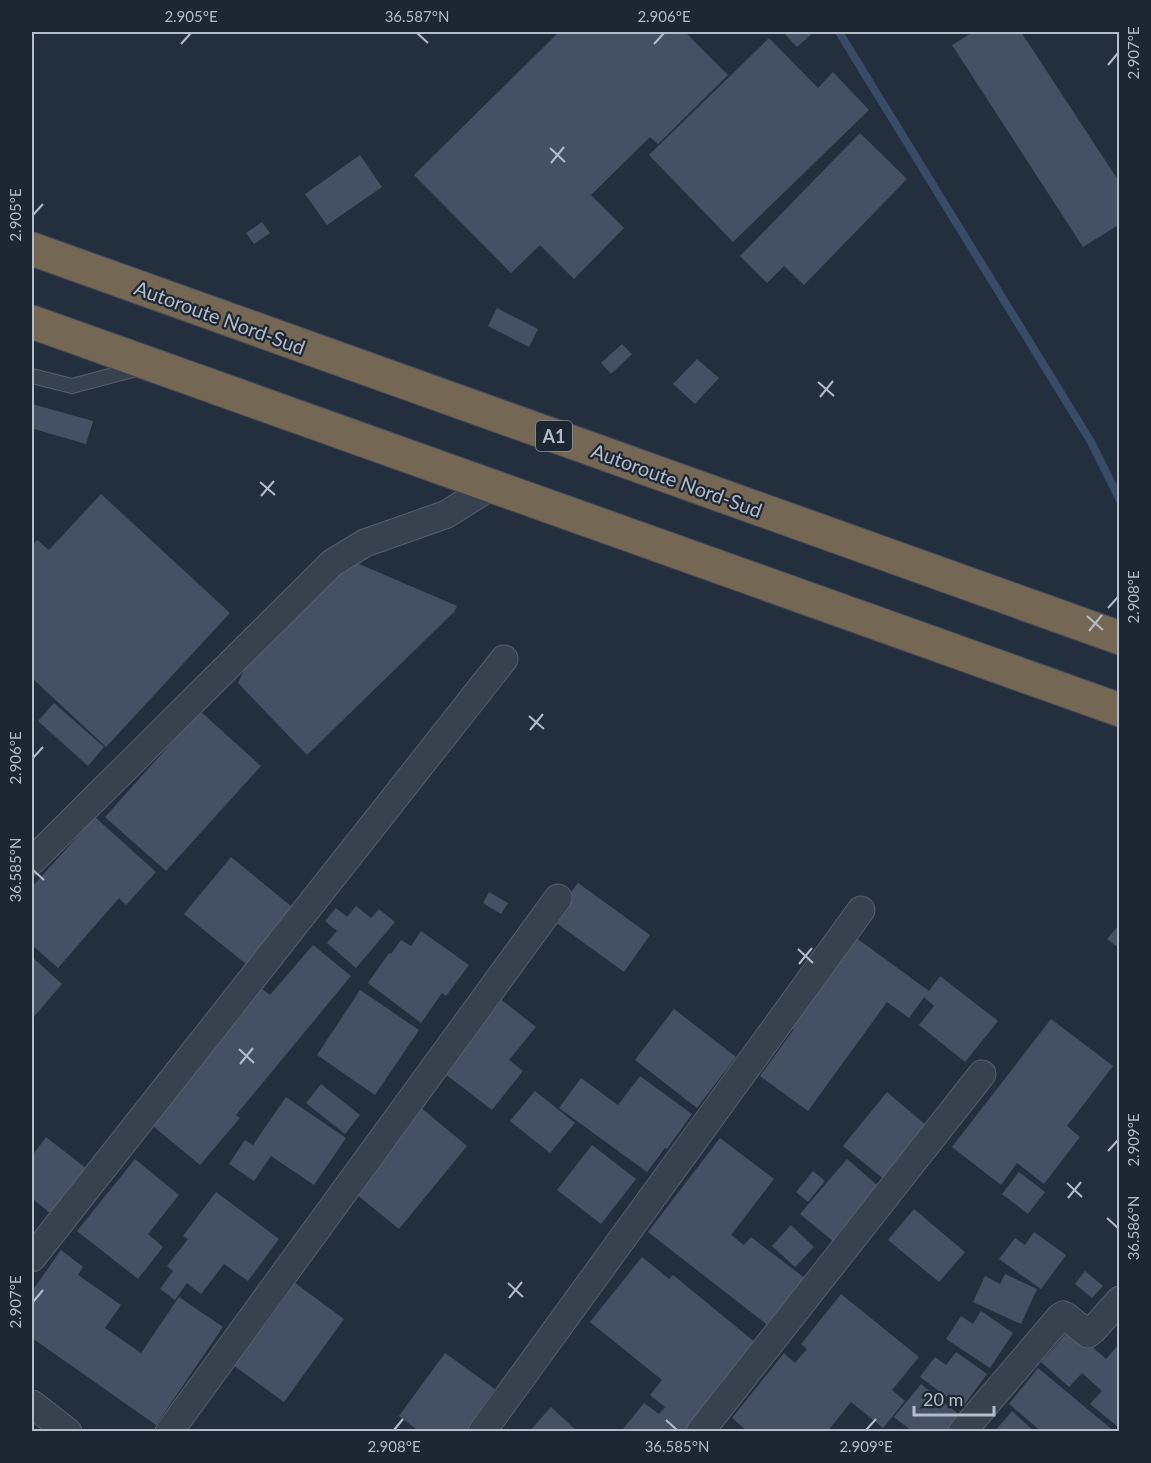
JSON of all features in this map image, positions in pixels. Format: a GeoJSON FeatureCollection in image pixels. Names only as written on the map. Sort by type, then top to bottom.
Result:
{"type":"FeatureCollection","features":[{"type":"Feature","properties":{"kind":"highway","name":"Autoroute Nord-Sud"},"geometry":{"type":"LineString","coordinates":[[32,249],[1119,638]]}},
{"type":"Feature","properties":{"kind":"highway"},"geometry":{"type":"LineString","coordinates":[[32,322],[1119,711]]}},
{"type":"Feature","properties":{"kind":"street"},"geometry":{"type":"LineString","coordinates":[[32,861],[333,563],[365,543],[447,514],[491,486]]}},
{"type":"Feature","properties":{"kind":"street"},"geometry":{"type":"LineString","coordinates":[[32,1258],[504,659]]}},
{"type":"Feature","properties":{"kind":"street"},"geometry":{"type":"LineString","coordinates":[[169,1431],[558,898]]}},
{"type":"Feature","properties":{"kind":"street"},"geometry":{"type":"LineString","coordinates":[[482,1431],[861,910]]}},
{"type":"Feature","properties":{"kind":"street"},"geometry":{"type":"LineString","coordinates":[[700,1431],[982,1074]]}},
{"type":"Feature","properties":{"kind":"street"},"geometry":{"type":"LineString","coordinates":[[962,1431],[1060,1317],[1063,1315],[1067,1317],[1088,1334],[1119,1300]]}},
{"type":"Feature","properties":{"kind":"street"},"geometry":{"type":"LineString","coordinates":[[32,1404],[68,1431]]}},
{"type":"Feature","properties":{"kind":"lane"},"geometry":{"type":"LineString","coordinates":[[32,376],[72,386],[152,365]]}},
{"type":"Feature","properties":{"kind":"building"},"geometry":{"type":"Polygon","coordinates":[[[559,32],[685,32],[728,75],[658,144],[650,137],[591,195],[624,228],[574,279],[540,245],[511,273],[414,175],[559,32]]]}},
{"type":"Feature","properties":{"kind":"building"},"geometry":{"type":"Polygon","coordinates":[[[783,32],[814,32],[797,47],[783,32]]]}},
{"type":"Feature","properties":{"kind":"building"},"geometry":{"type":"Polygon","coordinates":[[[973,32],[1021,32],[1120,183],[1120,224],[1083,247],[952,45],[973,32]]]}},
{"type":"Feature","properties":{"kind":"building"},"geometry":{"type":"Polygon","coordinates":[[[769,38],[818,88],[833,72],[869,110],[733,242],[649,155],[769,38]]]}},
{"type":"Feature","properties":{"kind":"building"},"geometry":{"type":"Polygon","coordinates":[[[860,133],[907,179],[804,285],[784,266],[767,283],[740,256],[860,133]]]}},
{"type":"Feature","properties":{"kind":"building"},"geometry":{"type":"Polygon","coordinates":[[[360,155],[382,187],[327,225],[305,194],[360,155]]]}},
{"type":"Feature","properties":{"kind":"building"},"geometry":{"type":"Polygon","coordinates":[[[262,222],[270,233],[254,244],[246,233],[262,222]]]}},
{"type":"Feature","properties":{"kind":"building"},"geometry":{"type":"Polygon","coordinates":[[[497,308],[538,329],[529,347],[488,326],[497,308]]]}},
{"type":"Feature","properties":{"kind":"building"},"geometry":{"type":"Polygon","coordinates":[[[622,344],[632,354],[611,374],[601,363],[622,344]]]}},
{"type":"Feature","properties":{"kind":"building"},"geometry":{"type":"Polygon","coordinates":[[[697,359],[719,378],[695,404],[673,384],[697,359]]]}},
{"type":"Feature","properties":{"kind":"building"},"geometry":{"type":"Polygon","coordinates":[[[32,404],[93,421],[86,444],[34,429],[32,437],[32,404]]]}},
{"type":"Feature","properties":{"kind":"building"},"geometry":{"type":"Polygon","coordinates":[[[101,494],[230,613],[106,747],[32,678],[32,546],[37,540],[49,550],[101,494]]]}},
{"type":"Feature","properties":{"kind":"building"},"geometry":{"type":"Polygon","coordinates":[[[352,561],[457,606],[454,612],[307,755],[238,683],[244,670],[352,561]]]}},
{"type":"Feature","properties":{"kind":"building"},"geometry":{"type":"Polygon","coordinates":[[[54,703],[104,747],[88,766],[38,721],[54,703]]]}},
{"type":"Feature","properties":{"kind":"building"},"geometry":{"type":"Polygon","coordinates":[[[200,711],[261,766],[166,871],[105,817],[200,711]]]}},
{"type":"Feature","properties":{"kind":"building"},"geometry":{"type":"Polygon","coordinates":[[[95,817],[156,872],[126,905],[119,898],[58,968],[32,945],[32,887],[95,817]]]}},
{"type":"Feature","properties":{"kind":"building"},"geometry":{"type":"Polygon","coordinates":[[[231,857],[297,911],[251,968],[184,914],[231,857]]]}},
{"type":"Feature","properties":{"kind":"building"},"geometry":{"type":"Polygon","coordinates":[[[578,883],[650,935],[624,972],[551,919],[578,883]]]}},
{"type":"Feature","properties":{"kind":"building"},"geometry":{"type":"Polygon","coordinates":[[[489,892],[508,903],[501,914],[483,903],[489,892]]]}},
{"type":"Feature","properties":{"kind":"building"},"geometry":{"type":"Polygon","coordinates":[[[356,906],[371,918],[379,909],[395,922],[356,968],[327,943],[337,931],[325,921],[336,908],[347,917],[356,906]]]}},
{"type":"Feature","properties":{"kind":"building"},"geometry":{"type":"Polygon","coordinates":[[[1120,924],[1120,949],[1107,939],[1120,924]]]}},
{"type":"Feature","properties":{"kind":"building"},"geometry":{"type":"Polygon","coordinates":[[[421,931],[469,965],[446,996],[442,993],[421,1023],[368,983],[401,940],[411,946],[421,931]]]}},
{"type":"Feature","properties":{"kind":"building"},"geometry":{"type":"Polygon","coordinates":[[[855,937],[929,991],[940,976],[998,1021],[965,1062],[919,1025],[934,1006],[924,997],[909,1018],[887,1002],[808,1111],[760,1076],[794,1029],[790,1026],[855,937]]]}},
{"type":"Feature","properties":{"kind":"building"},"geometry":{"type":"Polygon","coordinates":[[[313,945],[351,976],[236,1115],[240,1118],[200,1165],[147,1121],[260,987],[270,995],[313,945]]]}},
{"type":"Feature","properties":{"kind":"building"},"geometry":{"type":"Polygon","coordinates":[[[32,957],[62,984],[32,1019],[32,957]]]}},
{"type":"Feature","properties":{"kind":"building"},"geometry":{"type":"Polygon","coordinates":[[[360,990],[419,1030],[375,1095],[317,1055],[360,990]]]}},
{"type":"Feature","properties":{"kind":"building"},"geometry":{"type":"Polygon","coordinates":[[[494,994],[536,1027],[509,1060],[523,1071],[492,1110],[436,1067],[494,994]]]}},
{"type":"Feature","properties":{"kind":"building"},"geometry":{"type":"Polygon","coordinates":[[[674,1009],[736,1057],[697,1108],[635,1060],[674,1009]]]}},
{"type":"Feature","properties":{"kind":"building"},"geometry":{"type":"Polygon","coordinates":[[[1051,1019],[1113,1066],[1067,1126],[1080,1137],[1044,1184],[1017,1163],[1001,1185],[952,1147],[1051,1019]]]}},
{"type":"Feature","properties":{"kind":"building"},"geometry":{"type":"Polygon","coordinates":[[[640,1076],[692,1114],[647,1172],[559,1108],[581,1078],[618,1105],[640,1076]]]}},
{"type":"Feature","properties":{"kind":"building"},"geometry":{"type":"Polygon","coordinates":[[[321,1084],[360,1115],[345,1134],[306,1103],[321,1084]]]}},
{"type":"Feature","properties":{"kind":"building"},"geometry":{"type":"Polygon","coordinates":[[[535,1091],[575,1123],[550,1153],[510,1121],[535,1091]]]}},
{"type":"Feature","properties":{"kind":"building"},"geometry":{"type":"Polygon","coordinates":[[[887,1092],[933,1131],[890,1184],[843,1146],[887,1092]]]}},
{"type":"Feature","properties":{"kind":"building"},"geometry":{"type":"Polygon","coordinates":[[[286,1097],[346,1138],[314,1185],[271,1156],[254,1181],[229,1164],[245,1140],[253,1145],[286,1097]]]}},
{"type":"Feature","properties":{"kind":"building"},"geometry":{"type":"Polygon","coordinates":[[[413,1101],[467,1146],[399,1229],[345,1185],[413,1101]]]}},
{"type":"Feature","properties":{"kind":"building"},"geometry":{"type":"Polygon","coordinates":[[[46,1137],[87,1169],[51,1214],[32,1198],[32,1156],[46,1137]]]}},
{"type":"Feature","properties":{"kind":"building"},"geometry":{"type":"Polygon","coordinates":[[[720,1138],[774,1179],[731,1235],[744,1245],[751,1237],[806,1279],[770,1327],[648,1232],[720,1138]]]}},
{"type":"Feature","properties":{"kind":"building"},"geometry":{"type":"Polygon","coordinates":[[[592,1145],[636,1179],[601,1224],[557,1190],[592,1145]]]}},
{"type":"Feature","properties":{"kind":"building"},"geometry":{"type":"Polygon","coordinates":[[[135,1159],[179,1195],[148,1234],[163,1247],[138,1279],[77,1231],[135,1159]]]}},
{"type":"Feature","properties":{"kind":"building"},"geometry":{"type":"Polygon","coordinates":[[[847,1159],[885,1192],[839,1246],[800,1214],[847,1159]]]}},
{"type":"Feature","properties":{"kind":"building"},"geometry":{"type":"Polygon","coordinates":[[[813,1171],[825,1181],[808,1202],[796,1192],[813,1171]]]}},
{"type":"Feature","properties":{"kind":"building"},"geometry":{"type":"Polygon","coordinates":[[[1019,1172],[1045,1192],[1028,1214],[1002,1194],[1019,1172]]]}},
{"type":"Feature","properties":{"kind":"building"},"geometry":{"type":"Polygon","coordinates":[[[216,1192],[279,1239],[248,1281],[224,1264],[201,1294],[187,1283],[175,1300],[160,1289],[173,1271],[167,1266],[188,1239],[183,1236],[216,1192]]]}},
{"type":"Feature","properties":{"kind":"building"},"geometry":{"type":"Polygon","coordinates":[[[914,1209],[965,1252],[939,1282],[888,1240],[914,1209]]]}},
{"type":"Feature","properties":{"kind":"building"},"geometry":{"type":"Polygon","coordinates":[[[791,1225],[814,1247],[795,1267],[772,1246],[791,1225]]]}},
{"type":"Feature","properties":{"kind":"building"},"geometry":{"type":"Polygon","coordinates":[[[1034,1232],[1066,1255],[1041,1289],[999,1259],[1015,1238],[1025,1245],[1034,1232]]]}},
{"type":"Feature","properties":{"kind":"building"},"geometry":{"type":"Polygon","coordinates":[[[61,1250],[83,1267],[78,1275],[121,1305],[105,1328],[141,1353],[179,1297],[223,1327],[156,1425],[32,1338],[32,1291],[61,1250]]]}},
{"type":"Feature","properties":{"kind":"building"},"geometry":{"type":"Polygon","coordinates":[[[642,1257],[669,1279],[673,1275],[756,1343],[687,1432],[626,1432],[623,1429],[644,1403],[659,1414],[665,1407],[650,1395],[662,1380],[590,1322],[642,1257]]]}},
{"type":"Feature","properties":{"kind":"building"},"geometry":{"type":"Polygon","coordinates":[[[1085,1271],[1103,1286],[1092,1298],[1075,1284],[1085,1271]]]}},
{"type":"Feature","properties":{"kind":"building"},"geometry":{"type":"Polygon","coordinates":[[[1005,1274],[1037,1289],[1021,1324],[973,1302],[985,1276],[1000,1284],[1005,1274]]]}},
{"type":"Feature","properties":{"kind":"building"},"geometry":{"type":"Polygon","coordinates":[[[295,1283],[344,1319],[284,1402],[233,1365],[263,1322],[266,1324],[295,1283]]]}},
{"type":"Feature","properties":{"kind":"building"},"geometry":{"type":"Polygon","coordinates":[[[841,1294],[919,1357],[892,1390],[905,1401],[883,1428],[851,1402],[827,1432],[748,1432],[732,1418],[784,1353],[795,1363],[807,1349],[801,1344],[841,1294]]]}},
{"type":"Feature","properties":{"kind":"building"},"geometry":{"type":"Polygon","coordinates":[[[981,1311],[1013,1333],[990,1368],[946,1339],[961,1316],[973,1324],[981,1311]]]}},
{"type":"Feature","properties":{"kind":"building"},"geometry":{"type":"Polygon","coordinates":[[[1071,1328],[1106,1359],[1120,1343],[1120,1423],[1117,1426],[1090,1404],[1102,1391],[1082,1373],[1069,1387],[1041,1362],[1071,1328]]]}},
{"type":"Feature","properties":{"kind":"building"},"geometry":{"type":"Polygon","coordinates":[[[956,1352],[987,1374],[962,1408],[920,1377],[935,1357],[946,1365],[956,1352]]]}},
{"type":"Feature","properties":{"kind":"building"},"geometry":{"type":"Polygon","coordinates":[[[445,1353],[495,1389],[465,1432],[420,1432],[399,1416],[445,1353]]]}},
{"type":"Feature","properties":{"kind":"building"},"geometry":{"type":"Polygon","coordinates":[[[1038,1368],[1115,1432],[1042,1432],[1009,1404],[1038,1368]]]}},
{"type":"Feature","properties":{"kind":"building"},"geometry":{"type":"Polygon","coordinates":[[[921,1384],[961,1416],[949,1432],[913,1432],[894,1417],[921,1384]]]}},
{"type":"Feature","properties":{"kind":"building"},"geometry":{"type":"Polygon","coordinates":[[[551,1407],[578,1432],[529,1432],[551,1407]]]}},
{"type":"Feature","properties":{"kind":"building"},"geometry":{"type":"Polygon","coordinates":[[[1012,1411],[1035,1432],[994,1432],[1012,1411]]]}},
{"type":"Feature","properties":{"kind":"waterway"},"geometry":{"type":"LineString","coordinates":[[839,32],[1091,442],[1120,500]]}}]}
